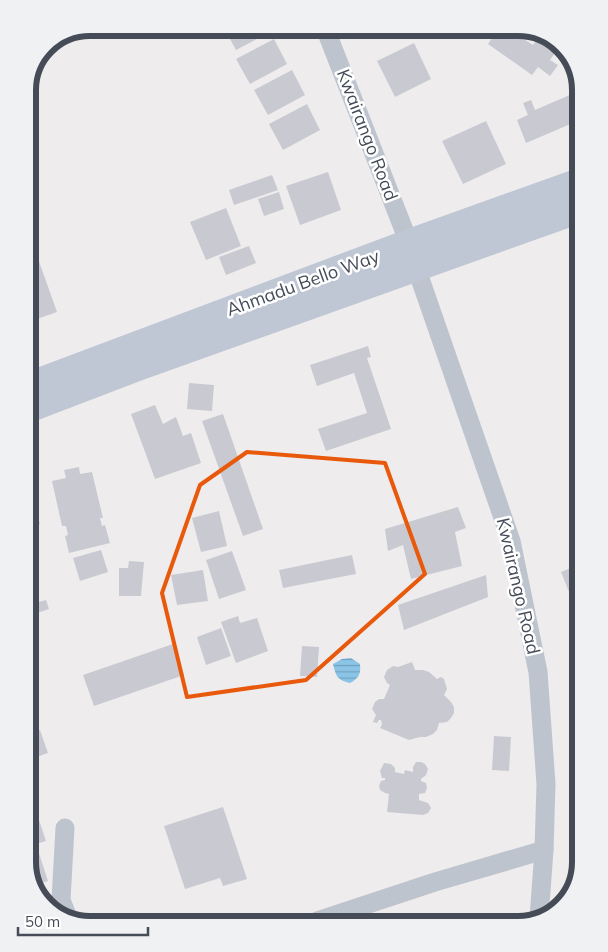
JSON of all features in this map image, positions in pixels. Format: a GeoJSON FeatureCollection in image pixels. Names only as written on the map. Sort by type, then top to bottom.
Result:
{"type":"FeatureCollection","features":[{"type":"Feature","properties":{"kind":"main road","name":"Ahmadu Bello Way"},"geometry":{"type":"LineString","coordinates":[[36,406],[143,365],[413,255],[572,185]]}},
{"type":"Feature","properties":{"kind":"main road","name":"Ahmadu Bello Way"},"geometry":{"type":"LineString","coordinates":[[36,383],[132,346],[413,255],[572,211]]}},
{"type":"Feature","properties":{"kind":"street","name":"Kwairango Road"},"geometry":{"type":"LineString","coordinates":[[327,36],[413,255],[511,541],[538,672],[546,784],[540,911]]}},
{"type":"Feature","properties":{"kind":"street"},"geometry":{"type":"LineString","coordinates":[[54,902],[66,828]]}},
{"type":"Feature","properties":{"kind":"street"},"geometry":{"type":"LineString","coordinates":[[332,916],[435,882],[544,850]]}},
{"type":"Feature","properties":{"kind":"highlighted area"},"geometry":{"type":"Polygon","coordinates":[[[247,452],[385,463],[425,574],[306,680],[187,697],[162,593],[200,485],[247,452]]]}},
{"type":"Feature","properties":{"kind":"water"},"geometry":{"type":"Polygon","coordinates":[[[351,658],[360,664],[360,670],[356,679],[350,683],[338,677],[333,664],[342,659],[351,658]]]}},
{"type":"Feature","properties":{"kind":"building"},"geometry":{"type":"Polygon","coordinates":[[[228,36],[263,36],[236,50],[228,36]]]}},
{"type":"Feature","properties":{"kind":"building"},"geometry":{"type":"Polygon","coordinates":[[[494,36],[519,36],[533,45],[537,40],[548,45],[556,52],[550,60],[558,65],[550,76],[538,67],[532,75],[488,44],[494,36]]]}},
{"type":"Feature","properties":{"kind":"building"},"geometry":{"type":"Polygon","coordinates":[[[274,39],[287,64],[250,84],[236,59],[274,39]]]}},
{"type":"Feature","properties":{"kind":"building"},"geometry":{"type":"Polygon","coordinates":[[[414,43],[431,79],[395,97],[377,61],[414,43]]]}},
{"type":"Feature","properties":{"kind":"building"},"geometry":{"type":"Polygon","coordinates":[[[292,70],[305,95],[268,115],[254,90],[292,70]]]}},
{"type":"Feature","properties":{"kind":"building"},"geometry":{"type":"Polygon","coordinates":[[[572,94],[572,123],[526,143],[517,120],[528,115],[523,103],[531,100],[535,110],[572,94]]]}},
{"type":"Feature","properties":{"kind":"building"},"geometry":{"type":"Polygon","coordinates":[[[307,104],[320,130],[283,150],[269,124],[307,104]]]}},
{"type":"Feature","properties":{"kind":"building"},"geometry":{"type":"Polygon","coordinates":[[[486,121],[506,164],[463,184],[442,141],[486,121]]]}},
{"type":"Feature","properties":{"kind":"building"},"geometry":{"type":"Polygon","coordinates":[[[328,172],[341,210],[300,225],[286,186],[328,172]]]}},
{"type":"Feature","properties":{"kind":"building"},"geometry":{"type":"Polygon","coordinates":[[[272,175],[278,190],[234,205],[229,190],[272,175]]]}},
{"type":"Feature","properties":{"kind":"building"},"geometry":{"type":"Polygon","coordinates":[[[279,192],[284,209],[264,216],[258,199],[279,192]]]}},
{"type":"Feature","properties":{"kind":"building"},"geometry":{"type":"Polygon","coordinates":[[[226,208],[241,246],[206,260],[190,222],[226,208]]]}},
{"type":"Feature","properties":{"kind":"building"},"geometry":{"type":"Polygon","coordinates":[[[249,246],[256,263],[226,275],[219,257],[249,246]]]}},
{"type":"Feature","properties":{"kind":"building"},"geometry":{"type":"Polygon","coordinates":[[[36,253],[57,312],[37,319],[36,316],[36,253]]]}},
{"type":"Feature","properties":{"kind":"building"},"geometry":{"type":"Polygon","coordinates":[[[368,346],[371,357],[367,358],[391,429],[326,451],[318,429],[367,413],[354,373],[317,386],[310,365],[368,346]]]}},
{"type":"Feature","properties":{"kind":"building"},"geometry":{"type":"Polygon","coordinates":[[[189,383],[214,385],[212,411],[187,409],[189,383]]]}},
{"type":"Feature","properties":{"kind":"building"},"geometry":{"type":"Polygon","coordinates":[[[155,405],[163,424],[176,417],[183,436],[191,433],[201,463],[155,479],[131,414],[155,405]]]}},
{"type":"Feature","properties":{"kind":"building"},"geometry":{"type":"Polygon","coordinates":[[[223,414],[263,529],[243,536],[202,421],[223,414]]]}},
{"type":"Feature","properties":{"kind":"building"},"geometry":{"type":"Polygon","coordinates":[[[79,467],[80,474],[92,472],[103,518],[100,518],[102,526],[105,525],[110,543],[69,553],[65,536],[68,535],[66,526],[62,526],[52,481],[66,478],[64,470],[79,467]]]}},
{"type":"Feature","properties":{"kind":"building"},"geometry":{"type":"Polygon","coordinates":[[[458,507],[466,528],[455,532],[462,566],[411,579],[403,545],[388,551],[385,529],[458,507]]]}},
{"type":"Feature","properties":{"kind":"building"},"geometry":{"type":"Polygon","coordinates":[[[219,511],[227,546],[201,552],[192,518],[219,511]]]}},
{"type":"Feature","properties":{"kind":"building"},"geometry":{"type":"Polygon","coordinates":[[[36,514],[40,524],[36,526],[36,514]]]}},
{"type":"Feature","properties":{"kind":"building"},"geometry":{"type":"Polygon","coordinates":[[[101,550],[108,572],[80,581],[73,558],[101,550]]]}},
{"type":"Feature","properties":{"kind":"building"},"geometry":{"type":"Polygon","coordinates":[[[232,551],[246,590],[219,599],[206,560],[232,551]]]}},
{"type":"Feature","properties":{"kind":"building"},"geometry":{"type":"Polygon","coordinates":[[[352,555],[356,574],[283,588],[279,570],[352,555]]]}},
{"type":"Feature","properties":{"kind":"building"},"geometry":{"type":"Polygon","coordinates":[[[129,561],[144,562],[141,596],[119,596],[119,568],[128,568],[129,561]]]}},
{"type":"Feature","properties":{"kind":"building"},"geometry":{"type":"Polygon","coordinates":[[[572,567],[572,599],[561,572],[572,567]]]}},
{"type":"Feature","properties":{"kind":"building"},"geometry":{"type":"Polygon","coordinates":[[[203,570],[208,601],[177,605],[171,575],[203,570]]]}},
{"type":"Feature","properties":{"kind":"building"},"geometry":{"type":"Polygon","coordinates":[[[486,575],[488,597],[404,630],[398,605],[486,575]]]}},
{"type":"Feature","properties":{"kind":"building"},"geometry":{"type":"Polygon","coordinates":[[[46,600],[49,609],[36,613],[36,603],[46,600]]]}},
{"type":"Feature","properties":{"kind":"building"},"geometry":{"type":"Polygon","coordinates":[[[238,616],[240,623],[257,618],[268,651],[236,663],[221,622],[238,616]]]}},
{"type":"Feature","properties":{"kind":"building"},"geometry":{"type":"Polygon","coordinates":[[[221,628],[231,656],[206,665],[197,637],[221,628]]]}},
{"type":"Feature","properties":{"kind":"building"},"geometry":{"type":"Polygon","coordinates":[[[173,644],[184,675],[94,706],[83,675],[173,644]]]}},
{"type":"Feature","properties":{"kind":"building"},"geometry":{"type":"Polygon","coordinates":[[[302,646],[319,647],[317,677],[300,676],[302,646]]]}},
{"type":"Feature","properties":{"kind":"building"},"geometry":{"type":"Polygon","coordinates":[[[412,662],[415,670],[423,670],[429,672],[437,679],[441,677],[444,679],[447,689],[444,695],[454,707],[454,713],[447,722],[439,723],[437,730],[433,734],[409,740],[380,728],[381,720],[377,723],[373,722],[376,715],[372,709],[375,702],[379,699],[384,699],[390,685],[384,677],[387,670],[393,666],[398,667],[412,662]]]}},
{"type":"Feature","properties":{"kind":"building"},"geometry":{"type":"Polygon","coordinates":[[[40,730],[48,753],[36,757],[36,731],[40,730]]]}},
{"type":"Feature","properties":{"kind":"building"},"geometry":{"type":"Polygon","coordinates":[[[494,736],[511,737],[509,771],[492,770],[494,736]]]}},
{"type":"Feature","properties":{"kind":"building"},"geometry":{"type":"Polygon","coordinates":[[[416,762],[425,764],[428,769],[426,775],[421,779],[421,781],[426,783],[427,788],[425,793],[419,794],[419,800],[428,803],[431,808],[428,813],[423,815],[387,812],[389,794],[380,790],[379,786],[381,781],[385,780],[385,778],[382,778],[380,771],[384,763],[391,764],[395,768],[395,772],[404,774],[405,770],[413,772],[416,762]]]}},
{"type":"Feature","properties":{"kind":"building"},"geometry":{"type":"Polygon","coordinates":[[[223,807],[247,879],[223,886],[220,878],[185,889],[164,826],[223,807]]]}},
{"type":"Feature","properties":{"kind":"building"},"geometry":{"type":"Polygon","coordinates":[[[38,817],[46,841],[36,844],[36,818],[38,817]]]}},
{"type":"Feature","properties":{"kind":"building"},"geometry":{"type":"Polygon","coordinates":[[[36,844],[48,881],[41,883],[37,873],[36,844]]]}}]}
